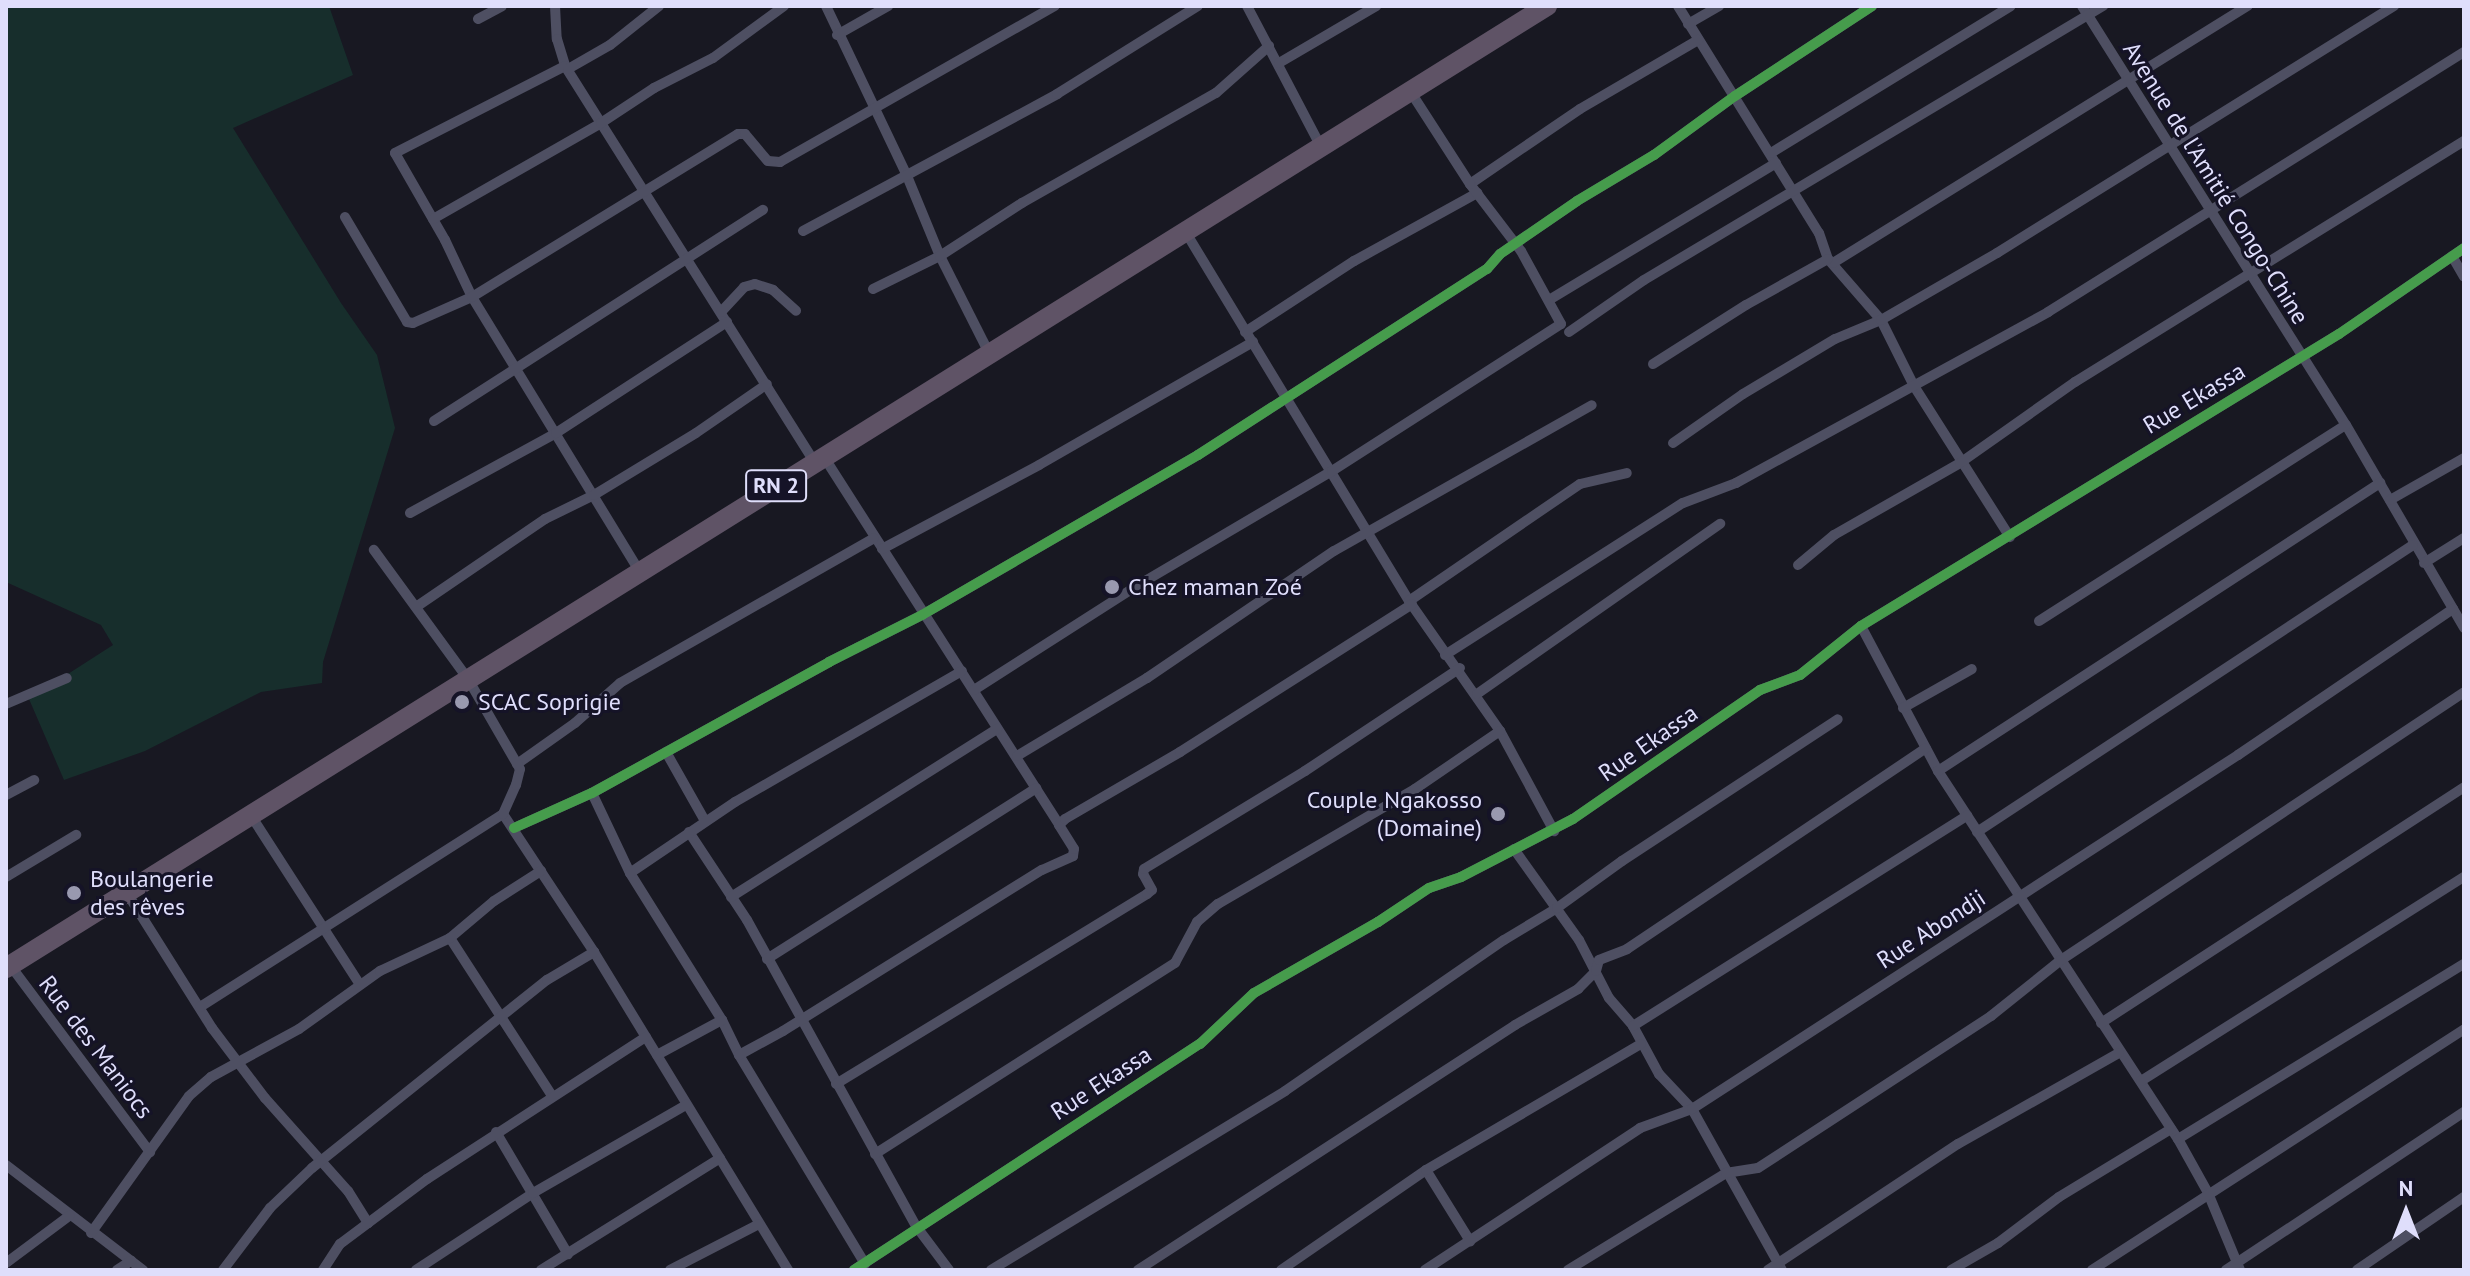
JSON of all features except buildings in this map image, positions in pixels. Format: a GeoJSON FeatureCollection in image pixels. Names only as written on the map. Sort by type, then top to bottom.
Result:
{"type":"FeatureCollection","features":[{"type":"Feature","properties":{"kind":"highway","name":"RN 2"},"geometry":{"type":"LineString","coordinates":[[8,966],[1547,6]]}},
{"type":"Feature","properties":{"kind":"street"},"geometry":{"type":"LineString","coordinates":[[478,19],[502,6]]}},
{"type":"Feature","properties":{"kind":"street"},"geometry":{"type":"LineString","coordinates":[[555,6],[557,39],[567,67],[601,123],[767,384],[882,549],[1074,849],[1073,856],[1042,870],[739,1055]]}},
{"type":"Feature","properties":{"kind":"street"},"geometry":{"type":"LineString","coordinates":[[639,571],[472,297],[433,219],[395,156],[397,149],[610,45],[644,11],[659,6]]}},
{"type":"Feature","properties":{"kind":"street"},"geometry":{"type":"LineString","coordinates":[[433,219],[601,123],[654,88],[713,58],[784,6]]}},
{"type":"Feature","properties":{"kind":"street"},"geometry":{"type":"LineString","coordinates":[[826,6],[837,35],[907,176],[940,256],[989,353]]}},
{"type":"Feature","properties":{"kind":"street"},"geometry":{"type":"LineString","coordinates":[[837,35],[888,6]]}},
{"type":"Feature","properties":{"kind":"street"},"geometry":{"type":"LineString","coordinates":[[345,217],[410,323],[472,297],[738,134],[745,134],[768,161],[780,162],[1055,6]]}},
{"type":"Feature","properties":{"kind":"street"},"geometry":{"type":"LineString","coordinates":[[803,231],[1057,94],[1198,6]]}},
{"type":"Feature","properties":{"kind":"street"},"geometry":{"type":"LineString","coordinates":[[1247,6],[1321,147]]}},
{"type":"Feature","properties":{"kind":"street"},"geometry":{"type":"LineString","coordinates":[[1279,63],[1376,6]]}},
{"type":"Feature","properties":{"kind":"street"},"geometry":{"type":"LineString","coordinates":[[1678,6],[1774,158],[1791,191],[1819,233],[1831,261],[1881,320],[1914,386],[1960,463],[2010,537]]}},
{"type":"Feature","properties":{"kind":"street"},"geometry":{"type":"LineString","coordinates":[[1688,24],[1719,6]]}},
{"type":"Feature","properties":{"kind":"street"},"geometry":{"type":"LineString","coordinates":[[514,828],[592,793],[922,615],[1198,455],[1487,269],[1500,254],[1600,185],[1654,155],[1735,96],[1872,6]]}},
{"type":"Feature","properties":{"kind":"street"},"geometry":{"type":"LineString","coordinates":[[1549,300],[2011,6]]}},
{"type":"Feature","properties":{"kind":"street"},"geometry":{"type":"LineString","coordinates":[[1569,332],[1644,280],[2085,11],[2103,6]]}},
{"type":"Feature","properties":{"kind":"street"},"geometry":{"type":"LineString","coordinates":[[1653,364],[1746,305],[1831,261],[2248,6]]}},
{"type":"Feature","properties":{"kind":"street"},"geometry":{"type":"LineString","coordinates":[[1673,443],[1743,394],[1835,339],[1881,320],[1997,253],[2394,6]]}},
{"type":"Feature","properties":{"kind":"street","name":"Avenue de l'Amitié Congo-Chine"},"geometry":{"type":"LineString","coordinates":[[2085,11],[2207,210],[2346,425],[2413,545],[2463,625]]}},
{"type":"Feature","properties":{"kind":"street"},"geometry":{"type":"LineString","coordinates":[[1245,332],[1474,188],[1580,109],[1698,40]]}},
{"type":"Feature","properties":{"kind":"street"},"geometry":{"type":"LineString","coordinates":[[873,289],[940,256],[1022,203],[1216,93],[1269,46]]}},
{"type":"Feature","properties":{"kind":"street"},"geometry":{"type":"LineString","coordinates":[[1445,655],[1683,503],[1736,483],[2048,312],[2464,52]]}},
{"type":"Feature","properties":{"kind":"street"},"geometry":{"type":"LineString","coordinates":[[974,690],[1140,584],[1332,471],[1561,324],[1515,245],[1410,91]]}},
{"type":"Feature","properties":{"kind":"street"},"geometry":{"type":"LineString","coordinates":[[1798,565],[1834,535],[1960,463],[2075,382],[2464,141]]}},
{"type":"Feature","properties":{"kind":"street"},"geometry":{"type":"LineString","coordinates":[[434,421],[686,256],[763,210]]}},
{"type":"Feature","properties":{"kind":"street"},"geometry":{"type":"LineString","coordinates":[[1185,231],[1410,602],[1445,655],[1460,668],[1500,731],[1554,831]]}},
{"type":"Feature","properties":{"kind":"street","name":"Rue Ekassa"},"geometry":{"type":"LineString","coordinates":[[854,1270],[916,1226],[1200,1044],[1254,993],[1378,922],[1429,888],[1461,877],[1554,831],[1638,778],[1765,687],[1781,685],[1800,675],[1861,626],[2301,357],[2464,248]]}},
{"type":"Feature","properties":{"kind":"street"},"geometry":{"type":"LineString","coordinates":[[2452,256],[2464,277]]}},
{"type":"Feature","properties":{"kind":"street"},"geometry":{"type":"LineString","coordinates":[[410,513],[556,433],[724,317],[744,287],[755,284],[773,290],[796,311]]}},
{"type":"Feature","properties":{"kind":"street"},"geometry":{"type":"LineString","coordinates":[[882,549],[1039,465],[1253,342]]}},
{"type":"Feature","properties":{"kind":"street"},"geometry":{"type":"LineString","coordinates":[[416,607],[545,519],[594,495],[696,433],[767,384]]}},
{"type":"Feature","properties":{"kind":"street"},"geometry":{"type":"LineString","coordinates":[[1017,756],[1136,685],[1367,532],[1592,405]]}},
{"type":"Feature","properties":{"kind":"street"},"geometry":{"type":"LineString","coordinates":[[2039,621],[2346,425]]}},
{"type":"Feature","properties":{"kind":"street"},"geometry":{"type":"LineString","coordinates":[[2390,500],[2464,458]]}},
{"type":"Feature","properties":{"kind":"street"},"geometry":{"type":"LineString","coordinates":[[1059,825],[1410,602],[1580,484],[1627,473]]}},
{"type":"Feature","properties":{"kind":"street"},"geometry":{"type":"LineString","coordinates":[[1938,771],[2380,483]]}},
{"type":"Feature","properties":{"kind":"street"},"geometry":{"type":"LineString","coordinates":[[1477,694],[1720,524]]}},
{"type":"Feature","properties":{"kind":"street"},"geometry":{"type":"LineString","coordinates":[[517,764],[575,723],[620,683],[874,538]]}},
{"type":"Feature","properties":{"kind":"street"},"geometry":{"type":"LineString","coordinates":[[2424,563],[2464,538]]}},
{"type":"Feature","properties":{"kind":"street"},"geometry":{"type":"LineString","coordinates":[[1977,832],[2413,545]]}},
{"type":"Feature","properties":{"kind":"street"},"geometry":{"type":"LineString","coordinates":[[200,1007],[503,814],[519,773],[517,764],[468,679],[374,550]]}},
{"type":"Feature","properties":{"kind":"street","name":"Rue Abondji"},"geometry":{"type":"LineString","coordinates":[[1425,1270],[1640,1128],[1692,1109],[2453,609]]}},
{"type":"Feature","properties":{"kind":"street"},"geometry":{"type":"LineString","coordinates":[[1861,626],[1938,771],[2119,1053],[2178,1139],[2208,1193],[2238,1267]]}},
{"type":"Feature","properties":{"kind":"street"},"geometry":{"type":"LineString","coordinates":[[836,1084],[1147,894],[1152,890],[1143,874],[1144,869],[1305,771],[1460,668]]}},
{"type":"Feature","properties":{"kind":"street"},"geometry":{"type":"LineString","coordinates":[[1903,708],[1972,669]]}},
{"type":"Feature","properties":{"kind":"street"},"geometry":{"type":"LineString","coordinates":[[630,873],[705,821],[962,671]]}},
{"type":"Feature","properties":{"kind":"street"},"geometry":{"type":"LineString","coordinates":[[6,704],[67,678]]}},
{"type":"Feature","properties":{"kind":"street"},"geometry":{"type":"LineString","coordinates":[[1568,1270],[1726,1173],[1758,1168],[1991,1016],[2061,960],[2464,692]]}},
{"type":"Feature","properties":{"kind":"street"},"geometry":{"type":"LineString","coordinates":[[991,1270],[1285,1091],[1504,940],[1557,908],[1622,861],[1838,719]]}},
{"type":"Feature","properties":{"kind":"street"},"geometry":{"type":"LineString","coordinates":[[731,897],[997,729]]}},
{"type":"Feature","properties":{"kind":"street"},"geometry":{"type":"LineString","coordinates":[[875,1154],[1175,963],[1197,922],[1218,904],[1415,789],[1500,731]]}},
{"type":"Feature","properties":{"kind":"street"},"geometry":{"type":"LineString","coordinates":[[1138,1270],[1515,1025],[1578,989],[1596,971],[1599,960],[1627,949],[1926,748]]}},
{"type":"Feature","properties":{"kind":"street"},"geometry":{"type":"LineString","coordinates":[[666,752],[705,821]]}},
{"type":"Feature","properties":{"kind":"street"},"geometry":{"type":"LineString","coordinates":[[6,795],[34,780]]}},
{"type":"Feature","properties":{"kind":"street"},"geometry":{"type":"LineString","coordinates":[[2101,1023],[2464,787]]}},
{"type":"Feature","properties":{"kind":"street"},"geometry":{"type":"LineString","coordinates":[[767,959],[1036,788]]}},
{"type":"Feature","properties":{"kind":"street"},"geometry":{"type":"LineString","coordinates":[[592,793],[630,873],[722,1020],[739,1055],[865,1264]]}},
{"type":"Feature","properties":{"kind":"street"},"geometry":{"type":"LineString","coordinates":[[250,814],[360,985]]}},
{"type":"Feature","properties":{"kind":"street"},"geometry":{"type":"LineString","coordinates":[[503,814],[594,952],[788,1270]]}},
{"type":"Feature","properties":{"kind":"street"},"geometry":{"type":"LineString","coordinates":[[1633,1026],[1967,816]]}},
{"type":"Feature","properties":{"kind":"street"},"geometry":{"type":"LineString","coordinates":[[689,832],[802,1018],[916,1226],[949,1270]]}},
{"type":"Feature","properties":{"kind":"street"},"geometry":{"type":"LineString","coordinates":[[6,877],[76,835]]}},
{"type":"Feature","properties":{"kind":"street"},"geometry":{"type":"LineString","coordinates":[[1514,849],[1557,908],[1609,998],[1633,1026],[1659,1074],[1692,1109],[1776,1268],[1958,1144],[2119,1053]]}},
{"type":"Feature","properties":{"kind":"street"},"geometry":{"type":"LineString","coordinates":[[91,1233],[189,1096],[237,1060],[299,1029],[380,971],[450,938],[494,901],[541,871]]}},
{"type":"Feature","properties":{"kind":"street"},"geometry":{"type":"LineString","coordinates":[[2141,1081],[2464,877]]}},
{"type":"Feature","properties":{"kind":"street"},"geometry":{"type":"LineString","coordinates":[[127,893],[237,1060],[265,1098],[348,1191],[368,1223]]}},
{"type":"Feature","properties":{"kind":"street"},"geometry":{"type":"LineString","coordinates":[[450,938],[553,1097]]}},
{"type":"Feature","properties":{"kind":"street"},"geometry":{"type":"LineString","coordinates":[[223,1270],[270,1208],[320,1161],[547,980],[594,952]]}},
{"type":"Feature","properties":{"kind":"street"},"geometry":{"type":"LineString","coordinates":[[2178,1139],[2464,964]]}},
{"type":"Feature","properties":{"kind":"street","name":"Rue des Maniocs"},"geometry":{"type":"LineString","coordinates":[[8,966],[150,1152]]}},
{"type":"Feature","properties":{"kind":"street"},"geometry":{"type":"LineString","coordinates":[[657,1055],[722,1020]]}},
{"type":"Feature","properties":{"kind":"street"},"geometry":{"type":"LineString","coordinates":[[2092,1270],[2464,1029]]}},
{"type":"Feature","properties":{"kind":"street"},"geometry":{"type":"LineString","coordinates":[[323,1270],[340,1244],[368,1223],[496,1132],[646,1037]]}},
{"type":"Feature","properties":{"kind":"street"},"geometry":{"type":"LineString","coordinates":[[1281,1270],[1426,1170],[1641,1044]]}},
{"type":"Feature","properties":{"kind":"street"},"geometry":{"type":"LineString","coordinates":[[416,1270],[533,1193],[686,1105]]}},
{"type":"Feature","properties":{"kind":"street"},"geometry":{"type":"LineString","coordinates":[[2226,1270],[2238,1267],[2464,1112]]}},
{"type":"Feature","properties":{"kind":"street"},"geometry":{"type":"LineString","coordinates":[[1951,1270],[1998,1243],[2059,1197],[2171,1129]]}},
{"type":"Feature","properties":{"kind":"street"},"geometry":{"type":"LineString","coordinates":[[496,1132],[568,1254]]}},
{"type":"Feature","properties":{"kind":"street"},"geometry":{"type":"LineString","coordinates":[[541,1270],[720,1158]]}},
{"type":"Feature","properties":{"kind":"street"},"geometry":{"type":"LineString","coordinates":[[8,1169],[143,1270]]}},
{"type":"Feature","properties":{"kind":"street"},"geometry":{"type":"LineString","coordinates":[[1426,1170],[1470,1241]]}},
{"type":"Feature","properties":{"kind":"street"},"geometry":{"type":"LineString","coordinates":[[2357,1270],[2464,1197]]}},
{"type":"Feature","properties":{"kind":"street"},"geometry":{"type":"LineString","coordinates":[[6,1263],[69,1216]]}},
{"type":"Feature","properties":{"kind":"street"},"geometry":{"type":"LineString","coordinates":[[670,1270],[759,1224]]}},
{"type":"Feature","properties":{"kind":"street"},"geometry":{"type":"LineString","coordinates":[[117,1270],[131,1261]]}},
{"type":"Feature","properties":{"kind":"green space"},"geometry":{"type":"Polygon","coordinates":[[[6,6],[329,6],[353,75],[233,128],[341,303],[377,355],[395,428],[323,662],[322,683],[261,692],[145,751],[64,780],[29,699],[113,645],[101,625],[6,582],[6,6]]]}},
{"type":"Feature","properties":{"kind":"cycle path"},"geometry":{"type":"LineString","coordinates":[[514,828],[592,793],[829,662],[922,615],[1198,455],[1487,269],[1500,254],[1577,201],[1654,155],[1735,96],[1872,6]]}},
{"type":"Feature","properties":{"kind":"cycle path"},"geometry":{"type":"LineString","coordinates":[[854,1270],[1200,1044],[1254,993],[1378,922],[1429,888],[1461,877],[1573,819],[1760,690],[1800,675],[1861,626],[2339,334],[2464,248]]}},
{"type":"Feature","properties":{"kind":"place","name":"Chez maman Zoé"},"geometry":{"type":"Point","coordinates":[1112,587]}},
{"type":"Feature","properties":{"kind":"place","name":"SCAC Soprigie"},"geometry":{"type":"Point","coordinates":[462,702]}},
{"type":"Feature","properties":{"kind":"place","name":"Couple Ngakosso (Domaine)"},"geometry":{"type":"Point","coordinates":[1498,814]}},
{"type":"Feature","properties":{"kind":"place","name":"Boulangerie des rêves"},"geometry":{"type":"Point","coordinates":[74,893]}}]}
